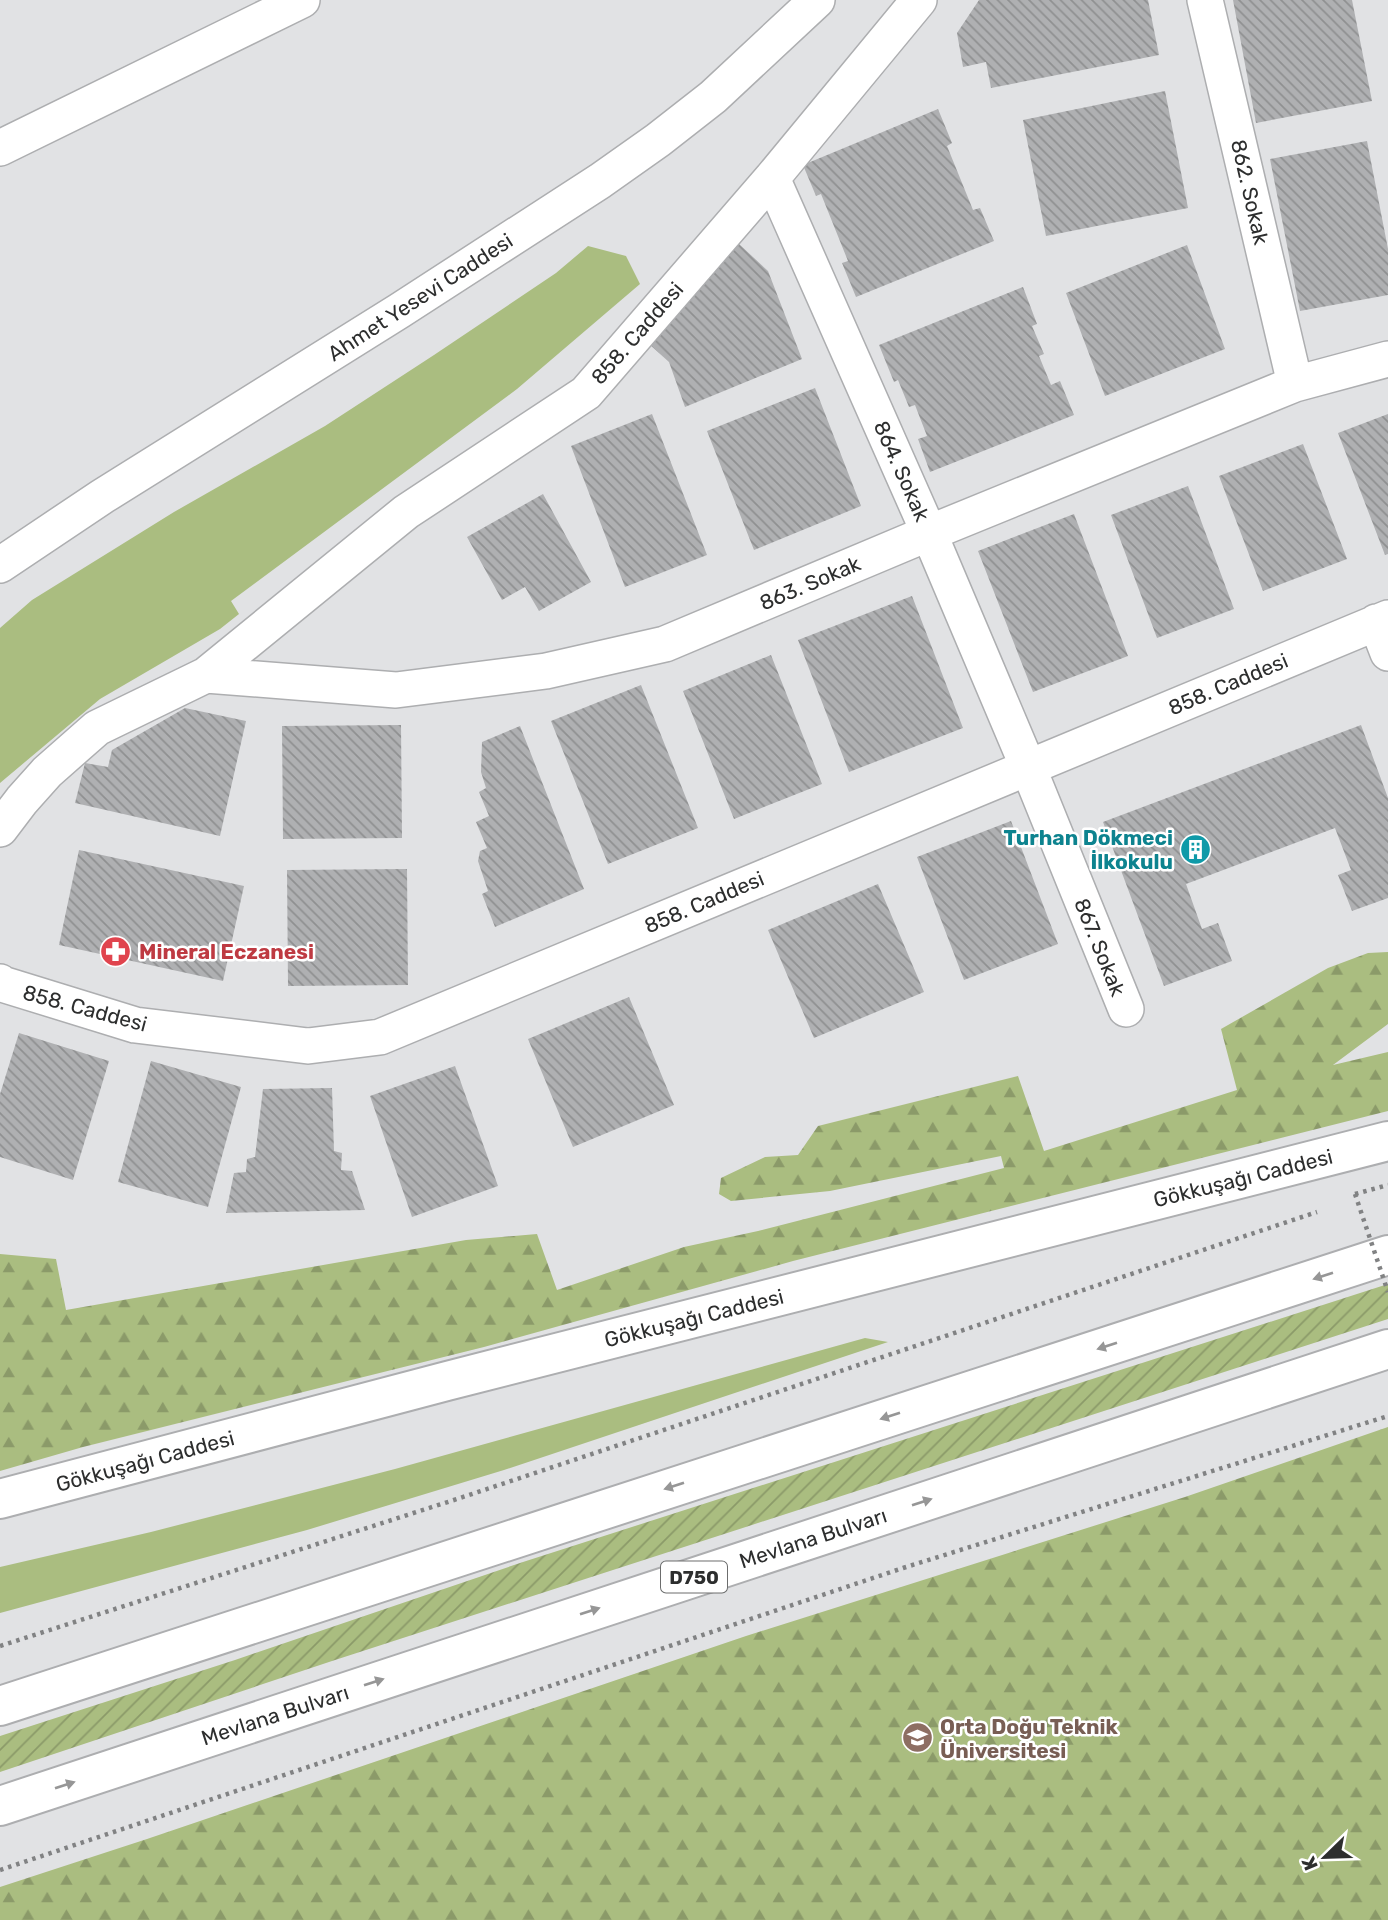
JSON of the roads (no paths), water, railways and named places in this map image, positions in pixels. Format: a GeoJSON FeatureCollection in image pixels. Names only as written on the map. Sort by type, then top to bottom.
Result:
{"type":"FeatureCollection","features":[{"type":"Feature","properties":{"kind":"main road","name":"Gökkuşağı Caddesi"},"geometry":{"type":"LineString","coordinates":[[0,1499],[474,1374],[1388,1141]]}},
{"type":"Feature","properties":{"kind":"main road"},"geometry":{"type":"LineString","coordinates":[[0,1706],[1388,1255]]}},
{"type":"Feature","properties":{"kind":"main road","name":"Mevlana Bulvarı"},"geometry":{"type":"LineString","coordinates":[[0,1806],[1388,1349]]}},
{"type":"Feature","properties":{"kind":"street"},"geometry":{"type":"LineString","coordinates":[[0,148],[302,0]]}},
{"type":"Feature","properties":{"kind":"street","name":"Ahmet Yesevi Caddesi"},"geometry":{"type":"LineString","coordinates":[[0,565],[103,496],[399,311],[600,181],[713,97],[817,0]]}},
{"type":"Feature","properties":{"kind":"street","name":"858. Caddesi"},"geometry":{"type":"LineString","coordinates":[[0,829],[47,772],[97,728],[206,675],[406,512],[586,393],[772,178],[919,0]]}},
{"type":"Feature","properties":{"kind":"street","name":"862. Sokak"},"geometry":{"type":"LineString","coordinates":[[1205,0],[1295,384]]}},
{"type":"Feature","properties":{"kind":"street","name":"864. Sokak"},"geometry":{"type":"LineString","coordinates":[[772,178],[929,533],[1028,767]]}},
{"type":"Feature","properties":{"kind":"street","name":"863. Sokak"},"geometry":{"type":"LineString","coordinates":[[206,675],[396,690],[546,671],[665,644],[1295,384],[1388,359]]}},
{"type":"Feature","properties":{"kind":"street","name":"858. Caddesi"},"geometry":{"type":"LineString","coordinates":[[0,982],[135,1025],[308,1046],[380,1037],[1028,767],[1384,631]]}},
{"type":"Feature","properties":{"kind":"street","name":"867. Sokak"},"geometry":{"type":"LineString","coordinates":[[1028,767],[1126,1009]]}},
{"type":"Feature","properties":{"kind":"place","name":"Turhan Dökmeci İlkokulu"},"geometry":{"type":"Point","coordinates":[1196,849]}},
{"type":"Feature","properties":{"kind":"place","name":"Mineral Eczanesi"},"geometry":{"type":"Point","coordinates":[116,951]}},
{"type":"Feature","properties":{"kind":"place","name":"Orta Doğu Teknik Üniversitesi"},"geometry":{"type":"Point","coordinates":[917,1738]}}]}
